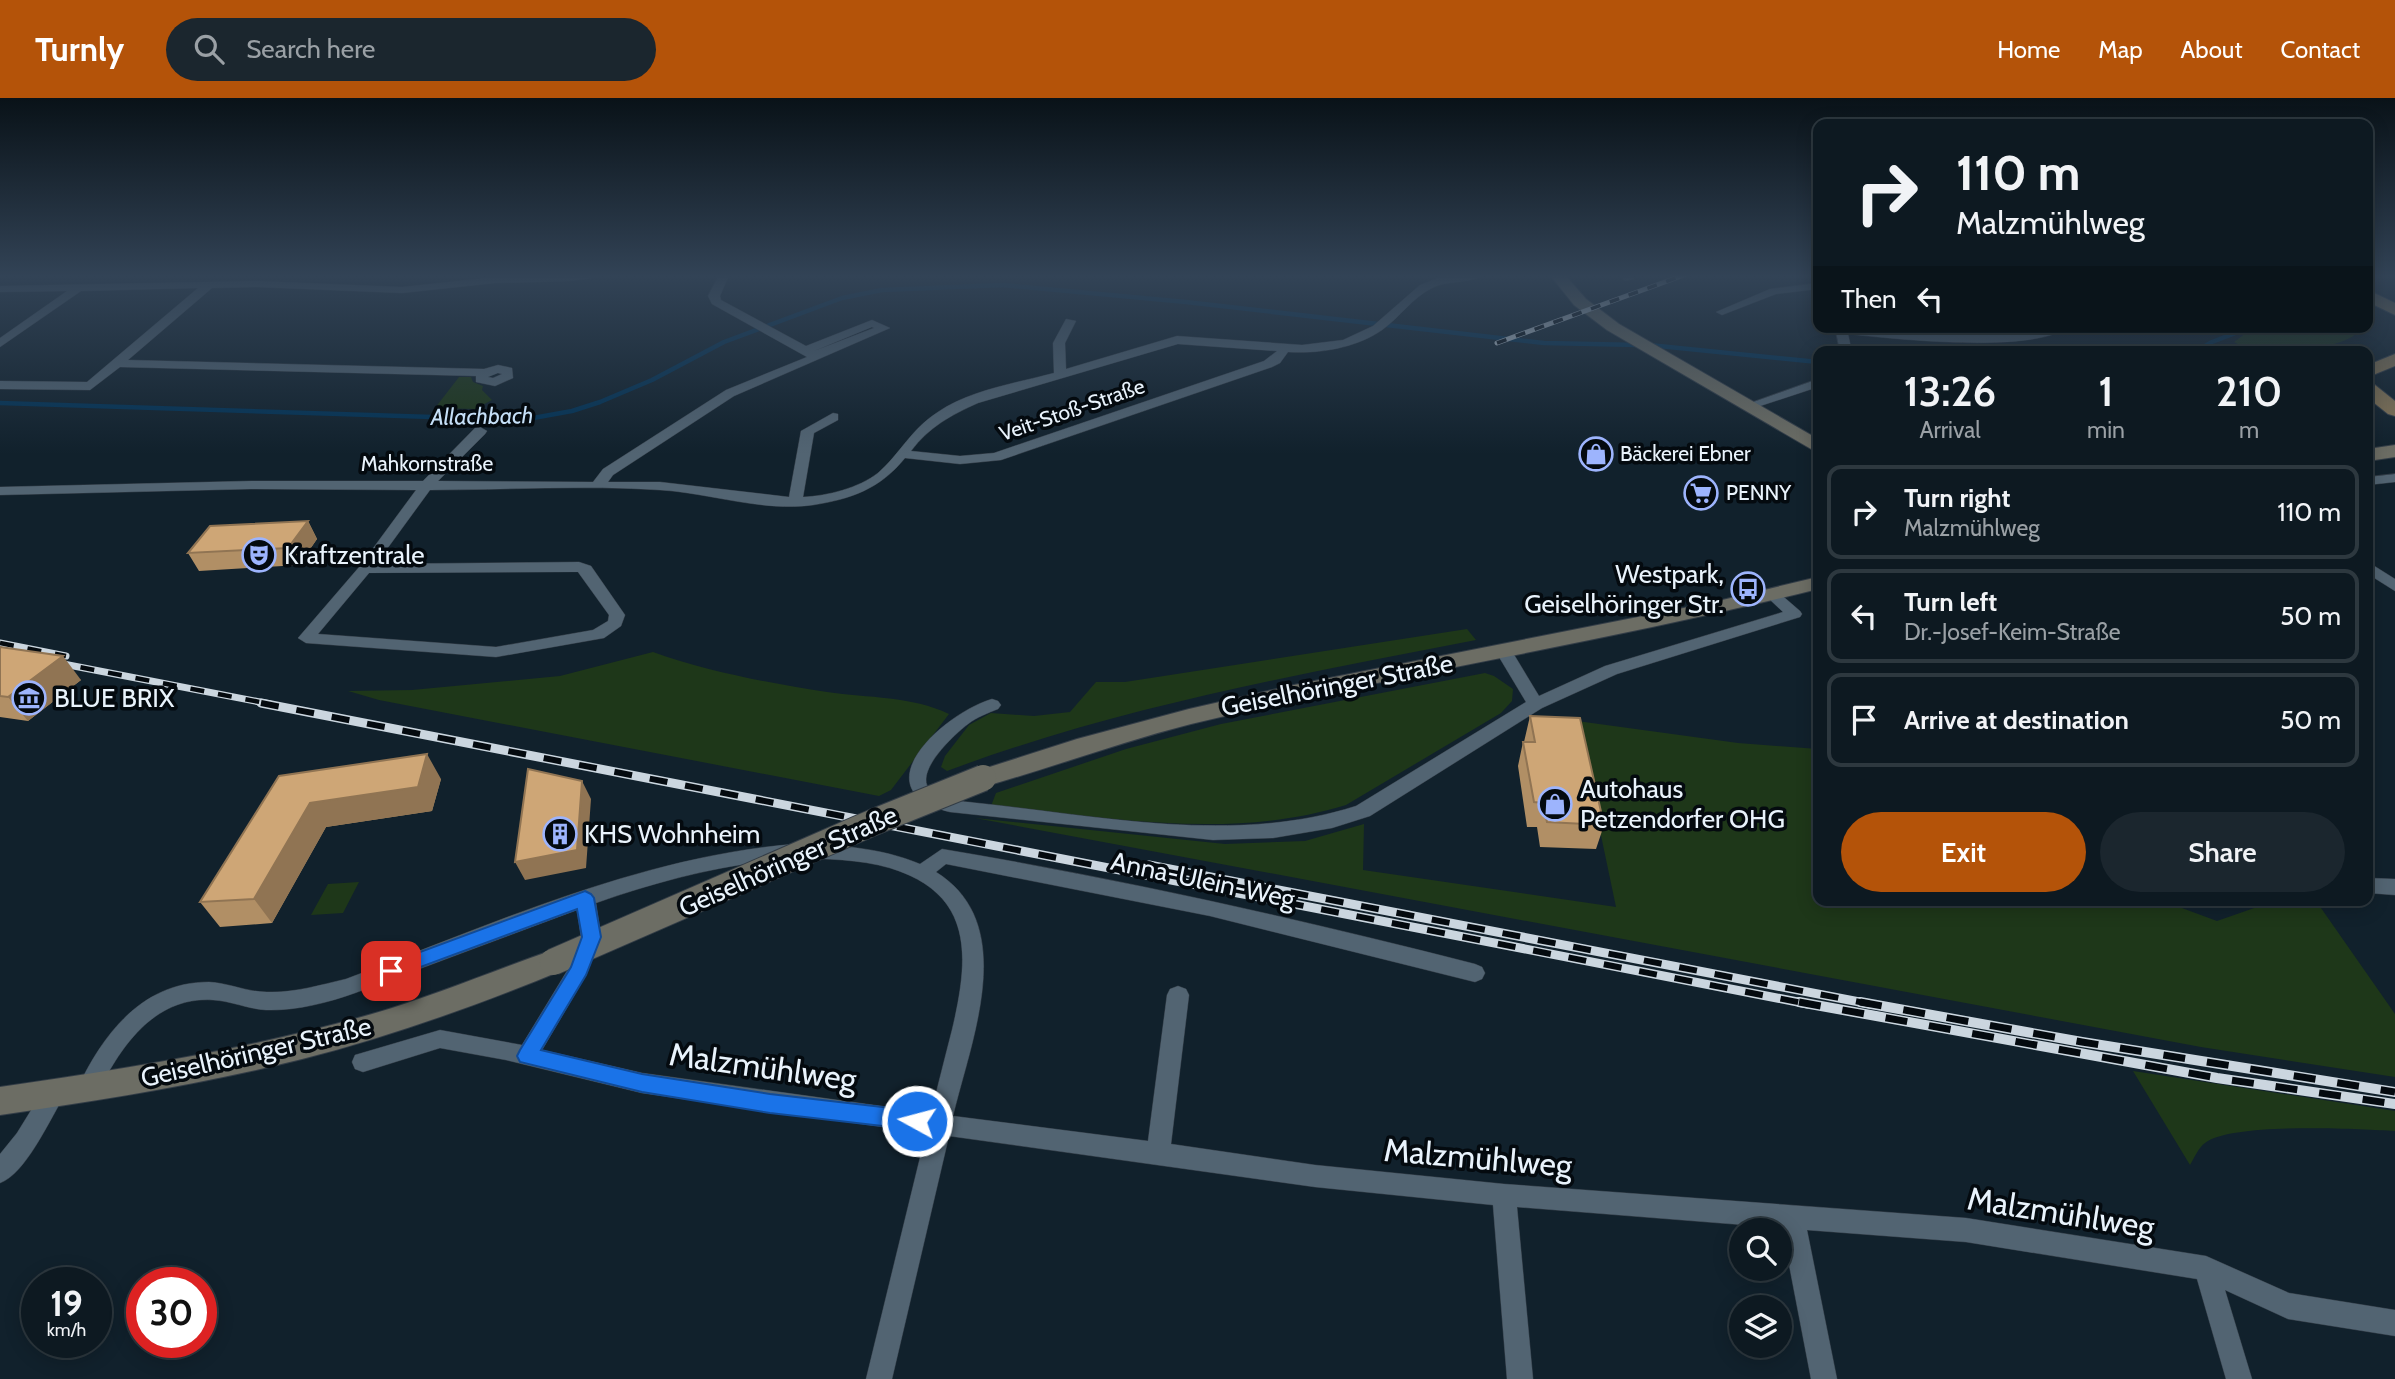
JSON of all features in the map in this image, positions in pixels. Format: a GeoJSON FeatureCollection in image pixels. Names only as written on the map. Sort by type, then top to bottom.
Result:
{"type":"FeatureCollection","features":[{"type":"Feature","properties":{"kind":"main road"},"geometry":{"type":"LineString","coordinates":[[1625,335],[1813,444]]}},
{"type":"Feature","properties":{"kind":"main road"},"geometry":{"type":"LineString","coordinates":[[2373,370],[2395,359]]}},
{"type":"Feature","properties":{"kind":"main road"},"geometry":{"type":"LineString","coordinates":[[2373,393],[2395,410]]}},
{"type":"Feature","properties":{"kind":"main road"},"geometry":{"type":"LineString","coordinates":[[2373,454],[2395,451]]}},
{"type":"Feature","properties":{"kind":"main road","name":"Geiselhöringer Straße"},"geometry":{"type":"LineString","coordinates":[[0,1101],[88,1088],[253,1057],[346,1035],[430,1008],[553,962],[664,916],[891,814],[1043,757],[1189,716],[1277,695],[1504,652],[1813,584]]}},
{"type":"Feature","properties":{"kind":"street"},"geometry":{"type":"LineString","coordinates":[[0,385],[90,386],[151,335]]}},
{"type":"Feature","properties":{"kind":"street"},"geometry":{"type":"LineString","coordinates":[[774,335],[810,354]]}},
{"type":"Feature","properties":{"kind":"street"},"geometry":{"type":"LineString","coordinates":[[1060,373],[1059,343],[1063,335]]}},
{"type":"Feature","properties":{"kind":"street","name":"Mahkornstraße"},"geometry":{"type":"LineString","coordinates":[[0,491],[251,485],[598,485],[660,486],[795,502],[829,498],[863,487],[885,474],[918,433],[944,413],[974,400],[1060,373],[1177,340],[1284,349],[1338,344],[1360,335]]}},
{"type":"Feature","properties":{"kind":"street"},"geometry":{"type":"LineString","coordinates":[[1942,335],[1980,337],[2024,335]]}},
{"type":"Feature","properties":{"kind":"street"},"geometry":{"type":"LineString","coordinates":[[598,485],[608,472],[714,402],[810,354],[851,337]]}},
{"type":"Feature","properties":{"kind":"street","name":"Veit-Stoß-Straße"},"geometry":{"type":"LineString","coordinates":[[902,454],[960,460],[996,457],[1268,364],[1276,360],[1284,349]]}},
{"type":"Feature","properties":{"kind":"street"},"geometry":{"type":"LineString","coordinates":[[118,363],[484,373]]}},
{"type":"Feature","properties":{"kind":"street"},"geometry":{"type":"LineString","coordinates":[[1748,406],[1813,387]]}},
{"type":"Feature","properties":{"kind":"street"},"geometry":{"type":"LineString","coordinates":[[795,502],[808,431],[833,417]]}},
{"type":"Feature","properties":{"kind":"street"},"geometry":{"type":"LineString","coordinates":[[365,569],[579,567],[586,569],[617,615],[615,623],[598,634],[496,652],[306,638],[365,569],[426,486],[480,431]]}},
{"type":"Feature","properties":{"kind":"street"},"geometry":{"type":"LineString","coordinates":[[2373,480],[2395,478]]}},
{"type":"Feature","properties":{"kind":"street"},"geometry":{"type":"LineString","coordinates":[[2373,571],[2395,586]]}},
{"type":"Feature","properties":{"kind":"street","name":"Geiselhöringer Straße"},"geometry":{"type":"LineString","coordinates":[[992,705],[965,718],[925,757],[917,774],[917,784],[924,795],[944,804],[977,810],[1223,835],[1297,830],[1333,822],[1363,811],[1536,704],[1611,670],[1794,614],[1773,595]]}},
{"type":"Feature","properties":{"kind":"street"},"geometry":{"type":"LineString","coordinates":[[1504,652],[1536,704]]}},
{"type":"Feature","properties":{"kind":"street"},"geometry":{"type":"LineString","coordinates":[[88,1088],[104,1054],[119,1035],[154,1005],[180,995],[209,991],[267,1001],[308,998],[348,987],[585,898],[709,862],[765,852],[822,851],[866,855],[907,865],[935,880],[955,899],[968,922],[974,948],[968,1006],[879,1379]]}},
{"type":"Feature","properties":{"kind":"street","name":"Anna-Ulein-Weg"},"geometry":{"type":"LineString","coordinates":[[922,873],[942,856],[1005,866],[1185,902],[1355,941],[1475,973]]}},
{"type":"Feature","properties":{"kind":"street"},"geometry":{"type":"LineString","coordinates":[[2373,886],[2395,887]]}},
{"type":"Feature","properties":{"kind":"street"},"geometry":{"type":"LineString","coordinates":[[527,1056],[579,969],[591,937],[585,898]]}},
{"type":"Feature","properties":{"kind":"street"},"geometry":{"type":"LineString","coordinates":[[1158,1153],[1178,995]]}},
{"type":"Feature","properties":{"kind":"street","name":"Malzmühlweg"},"geometry":{"type":"LineString","coordinates":[[363,1062],[440,1039],[642,1083],[770,1103],[1315,1176],[1780,1218]]}},
{"type":"Feature","properties":{"kind":"street"},"geometry":{"type":"LineString","coordinates":[[0,1172],[25,1141],[54,1093]]}},
{"type":"Feature","properties":{"kind":"street"},"geometry":{"type":"LineString","coordinates":[[1504,1195],[1520,1379]]}},
{"type":"Feature","properties":{"kind":"street"},"geometry":{"type":"LineString","coordinates":[[1792,1219],[1824,1379]]}},
{"type":"Feature","properties":{"kind":"street","name":"Malzmühlweg"},"geometry":{"type":"LineString","coordinates":[[1792,1219],[1966,1230],[2206,1268],[2288,1306],[2395,1323]]}},
{"type":"Feature","properties":{"kind":"street"},"geometry":{"type":"LineString","coordinates":[[2206,1268],[2239,1379]]}},
{"type":"Feature","properties":{"kind":"green space"},"geometry":{"type":"Polygon","coordinates":[[[2244,335],[2355,335],[2326,346],[2242,346],[2234,342],[2244,335]]]}},
{"type":"Feature","properties":{"kind":"green space"},"geometry":{"type":"Polygon","coordinates":[[[459,377],[471,377],[473,382],[483,386],[482,390],[492,400],[475,409],[435,408],[459,377]]]}},
{"type":"Feature","properties":{"kind":"green space"},"geometry":{"type":"Polygon","coordinates":[[[1467,629],[1476,640],[1208,695],[1077,728],[947,771],[941,767],[945,756],[969,725],[991,713],[1034,716],[1070,712],[1096,682],[1125,682],[1467,629]]]}},
{"type":"Feature","properties":{"kind":"green space"},"geometry":{"type":"Polygon","coordinates":[[[653,652],[739,676],[827,692],[905,701],[949,714],[891,790],[879,796],[379,700],[348,691],[412,690],[560,676],[653,652]]]}},
{"type":"Feature","properties":{"kind":"green space"},"geometry":{"type":"Polygon","coordinates":[[[1485,673],[1513,689],[1512,701],[1501,713],[1346,805],[1302,816],[1214,824],[1125,820],[991,806],[996,793],[1126,749],[1221,724],[1485,673]]]}},
{"type":"Feature","properties":{"kind":"green space"},"geometry":{"type":"Polygon","coordinates":[[[1577,721],[1738,743],[1813,749],[1813,906],[2176,906],[2217,921],[2260,906],[2321,908],[2395,1014],[2395,1077],[2201,1047],[975,818],[1225,844],[1305,841],[1364,824],[1363,870],[1616,907],[1577,721]]]}},
{"type":"Feature","properties":{"kind":"green space"},"geometry":{"type":"Polygon","coordinates":[[[359,882],[343,913],[311,915],[328,884],[359,882]]]}},
{"type":"Feature","properties":{"kind":"green space"},"geometry":{"type":"Polygon","coordinates":[[[2133,1071],[2395,1111],[2395,1131],[2296,1128],[2241,1132],[2219,1136],[2205,1143],[2190,1165],[2133,1071]]]}},
{"type":"Feature","properties":{"kind":"building"},"geometry":{"type":"Polygon","coordinates":[[[308,521],[288,548],[188,553],[210,526],[308,521]]]}},
{"type":"Feature","properties":{"kind":"building"},"geometry":{"type":"Polygon","coordinates":[[[0,647],[63,656],[8,697],[0,696],[0,647]]]}},
{"type":"Feature","properties":{"kind":"building","name":"Autohaus Petzendorfer OHG"},"geometry":{"type":"Polygon","coordinates":[[[1530,716],[1580,718],[1604,825],[1547,822],[1543,803],[1534,802],[1523,742],[1535,742],[1530,716]]]}},
{"type":"Feature","properties":{"kind":"building"},"geometry":{"type":"Polygon","coordinates":[[[427,754],[418,787],[310,803],[254,899],[200,902],[279,776],[427,754]]]}},
{"type":"Feature","properties":{"kind":"building","name":"KHS Wohnheim"},"geometry":{"type":"Polygon","coordinates":[[[528,769],[582,781],[577,850],[515,862],[528,769]]]}},
{"type":"Feature","properties":{"kind":"waterway","name":"Allachbach"},"geometry":{"type":"LineString","coordinates":[[0,403],[522,420],[572,411],[600,402],[652,380],[724,342],[743,335]]}},
{"type":"Feature","properties":{"kind":"waterway","name":"Allachbach"},"geometry":{"type":"LineString","coordinates":[[1472,335],[1544,343],[1639,345]]}},
{"type":"Feature","properties":{"kind":"waterway","name":"Allachbach"},"geometry":{"type":"LineString","coordinates":[[2205,346],[2231,335]]}},
{"type":"Feature","properties":{"kind":"waterway","name":"Allachbach"},"geometry":{"type":"LineString","coordinates":[[1649,345],[1813,361]]}},
{"type":"Feature","properties":{"kind":"railway"},"geometry":{"type":"LineString","coordinates":[[1497,343],[1520,335]]}},
{"type":"Feature","properties":{"kind":"railway"},"geometry":{"type":"LineString","coordinates":[[0,643],[66,656]]}},
{"type":"Feature","properties":{"kind":"railway"},"geometry":{"type":"LineString","coordinates":[[53,662],[270,704]]}},
{"type":"Feature","properties":{"kind":"railway"},"geometry":{"type":"LineString","coordinates":[[261,703],[1808,1004]]}},
{"type":"Feature","properties":{"kind":"railway"},"geometry":{"type":"LineString","coordinates":[[1149,865],[1870,1004]]}},
{"type":"Feature","properties":{"kind":"railway"},"geometry":{"type":"LineString","coordinates":[[1799,1002],[2217,1078],[2395,1104]]}},
{"type":"Feature","properties":{"kind":"railway"},"geometry":{"type":"LineString","coordinates":[[1860,1002],[2082,1042],[2395,1092]]}},
{"type":"Feature","properties":{"kind":"place","name":"Bäckerei Ebner"},"geometry":{"type":"Point","coordinates":[1596,454]}},
{"type":"Feature","properties":{"kind":"place","name":"PENNY"},"geometry":{"type":"Point","coordinates":[1701,493]}},
{"type":"Feature","properties":{"kind":"place","name":"Kraftzentrale"},"geometry":{"type":"Point","coordinates":[259,555]}},
{"type":"Feature","properties":{"kind":"place","name":"Westpark, Geiselhöringer Str."},"geometry":{"type":"Point","coordinates":[1748,589]}},
{"type":"Feature","properties":{"kind":"place","name":"BLUE BRIX"},"geometry":{"type":"Point","coordinates":[29,698]}},
{"type":"Feature","properties":{"kind":"place","name":"Autohaus Petzendorfer OHG"},"geometry":{"type":"Point","coordinates":[1555,804]}},
{"type":"Feature","properties":{"kind":"place","name":"KHS Wohnheim"},"geometry":{"type":"Point","coordinates":[560,834]}},
{"type":"Feature","properties":{"kind":"route"},"geometry":{"type":"LineString","coordinates":[[391,971],[585,898],[591,937],[579,969],[527,1056],[642,1083],[770,1103],[917,1121]]}}]}
